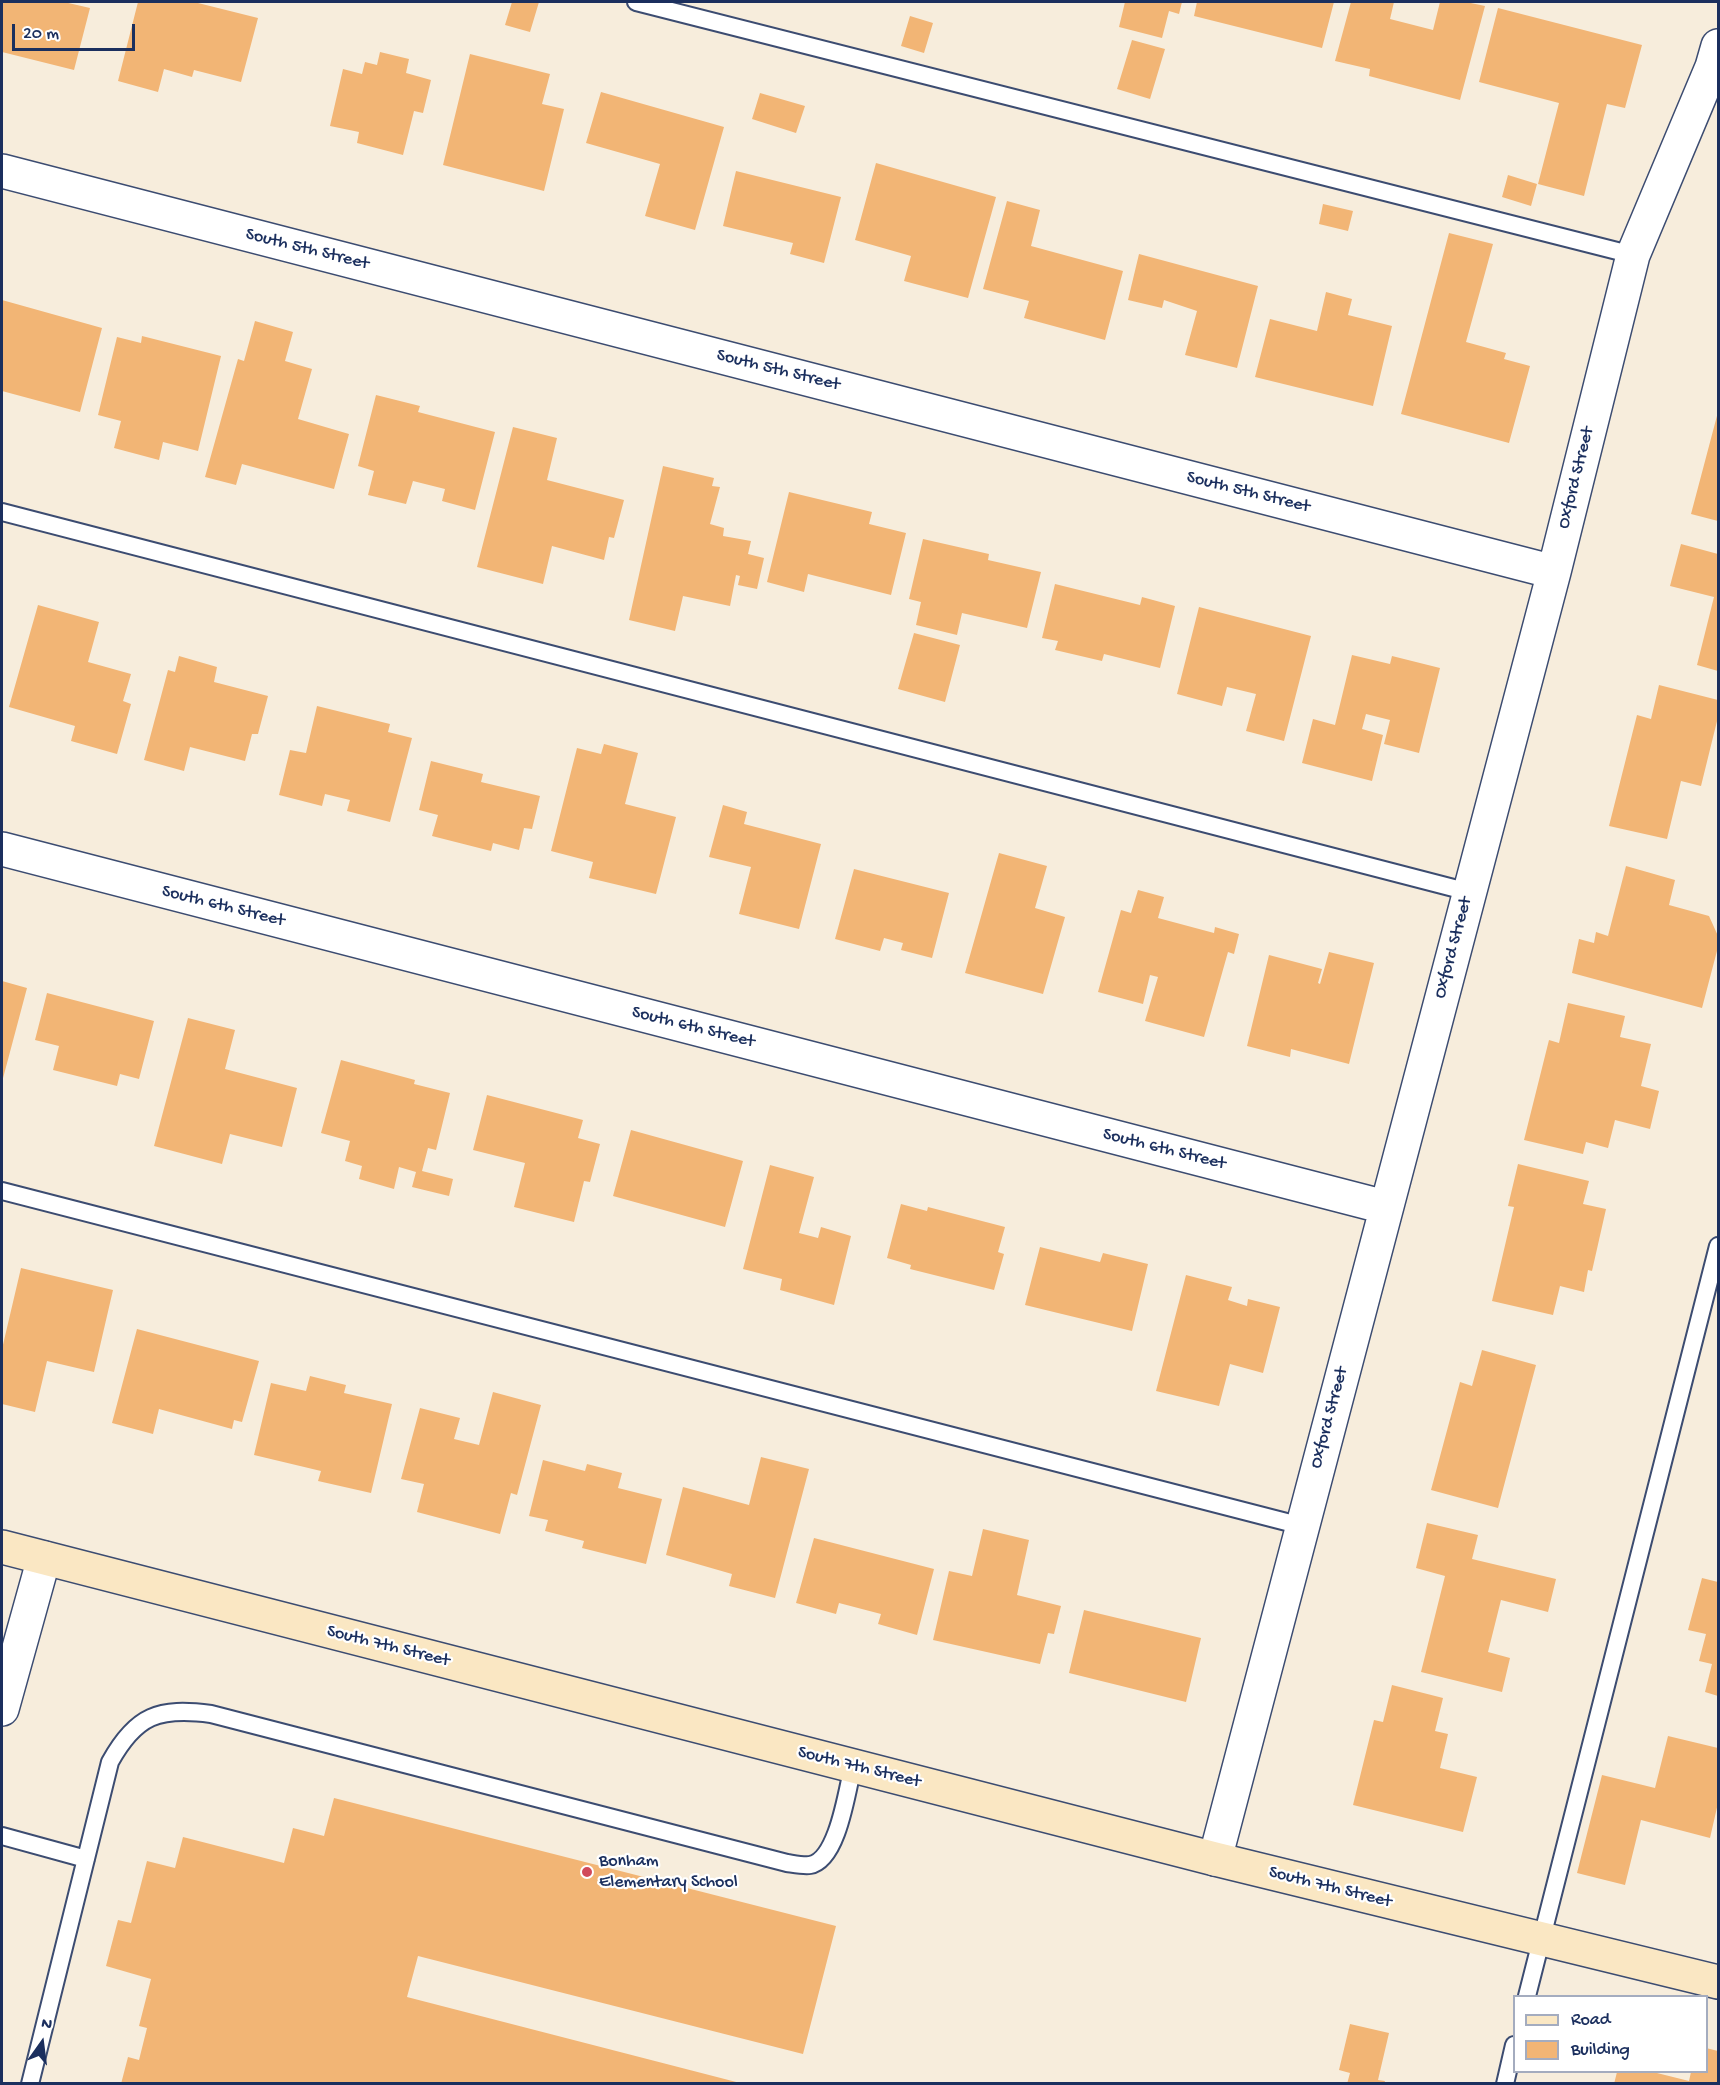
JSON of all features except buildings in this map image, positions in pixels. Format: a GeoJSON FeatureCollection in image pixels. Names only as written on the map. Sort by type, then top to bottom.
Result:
{"type":"FeatureCollection","features":[{"type":"Feature","properties":{"kind":"main road","name":"South 7th Street"},"geometry":{"type":"LineString","coordinates":[[2,1547],[1215,1859],[1719,1982]]}},
{"type":"Feature","properties":{"kind":"street","name":"Oxford Street"},"geometry":{"type":"LineString","coordinates":[[1215,1859],[1554,572],[1633,255],[1719,46]]}},
{"type":"Feature","properties":{"kind":"street","name":"South 5th Street"},"geometry":{"type":"LineString","coordinates":[[2,171],[1554,572]]}},
{"type":"Feature","properties":{"kind":"street","name":"South 6th Street"},"geometry":{"type":"LineString","coordinates":[[2,849],[1385,1207]]}},
{"type":"Feature","properties":{"kind":"street"},"geometry":{"type":"LineString","coordinates":[[2,1709],[44,1558]]}},
{"type":"Feature","properties":{"kind":"lane"},"geometry":{"type":"LineString","coordinates":[[636,2],[1633,255]]}},
{"type":"Feature","properties":{"kind":"lane"},"geometry":{"type":"LineString","coordinates":[[2,512],[1469,892]]}},
{"type":"Feature","properties":{"kind":"lane"},"geometry":{"type":"LineString","coordinates":[[2,1191],[1302,1526]]}},
{"type":"Feature","properties":{"kind":"lane"},"geometry":{"type":"LineString","coordinates":[[1527,1995],[1719,1245]]}},
{"type":"Feature","properties":{"kind":"lane"},"geometry":{"type":"LineString","coordinates":[[30,2084],[110,1762],[124,1737],[150,1718],[180,1710],[211,1714],[787,1863],[811,1865],[826,1856],[836,1835],[853,1766]]}},
{"type":"Feature","properties":{"kind":"lane"},"geometry":{"type":"LineString","coordinates":[[2,1836],[86,1858]]}},
{"type":"Feature","properties":{"kind":"lane"},"geometry":{"type":"LineString","coordinates":[[1504,2084],[1513,2052]]}},
{"type":"Feature","properties":{"kind":"place","name":"Bonham Elementary School"},"geometry":{"type":"Point","coordinates":[587,1872]}}]}
